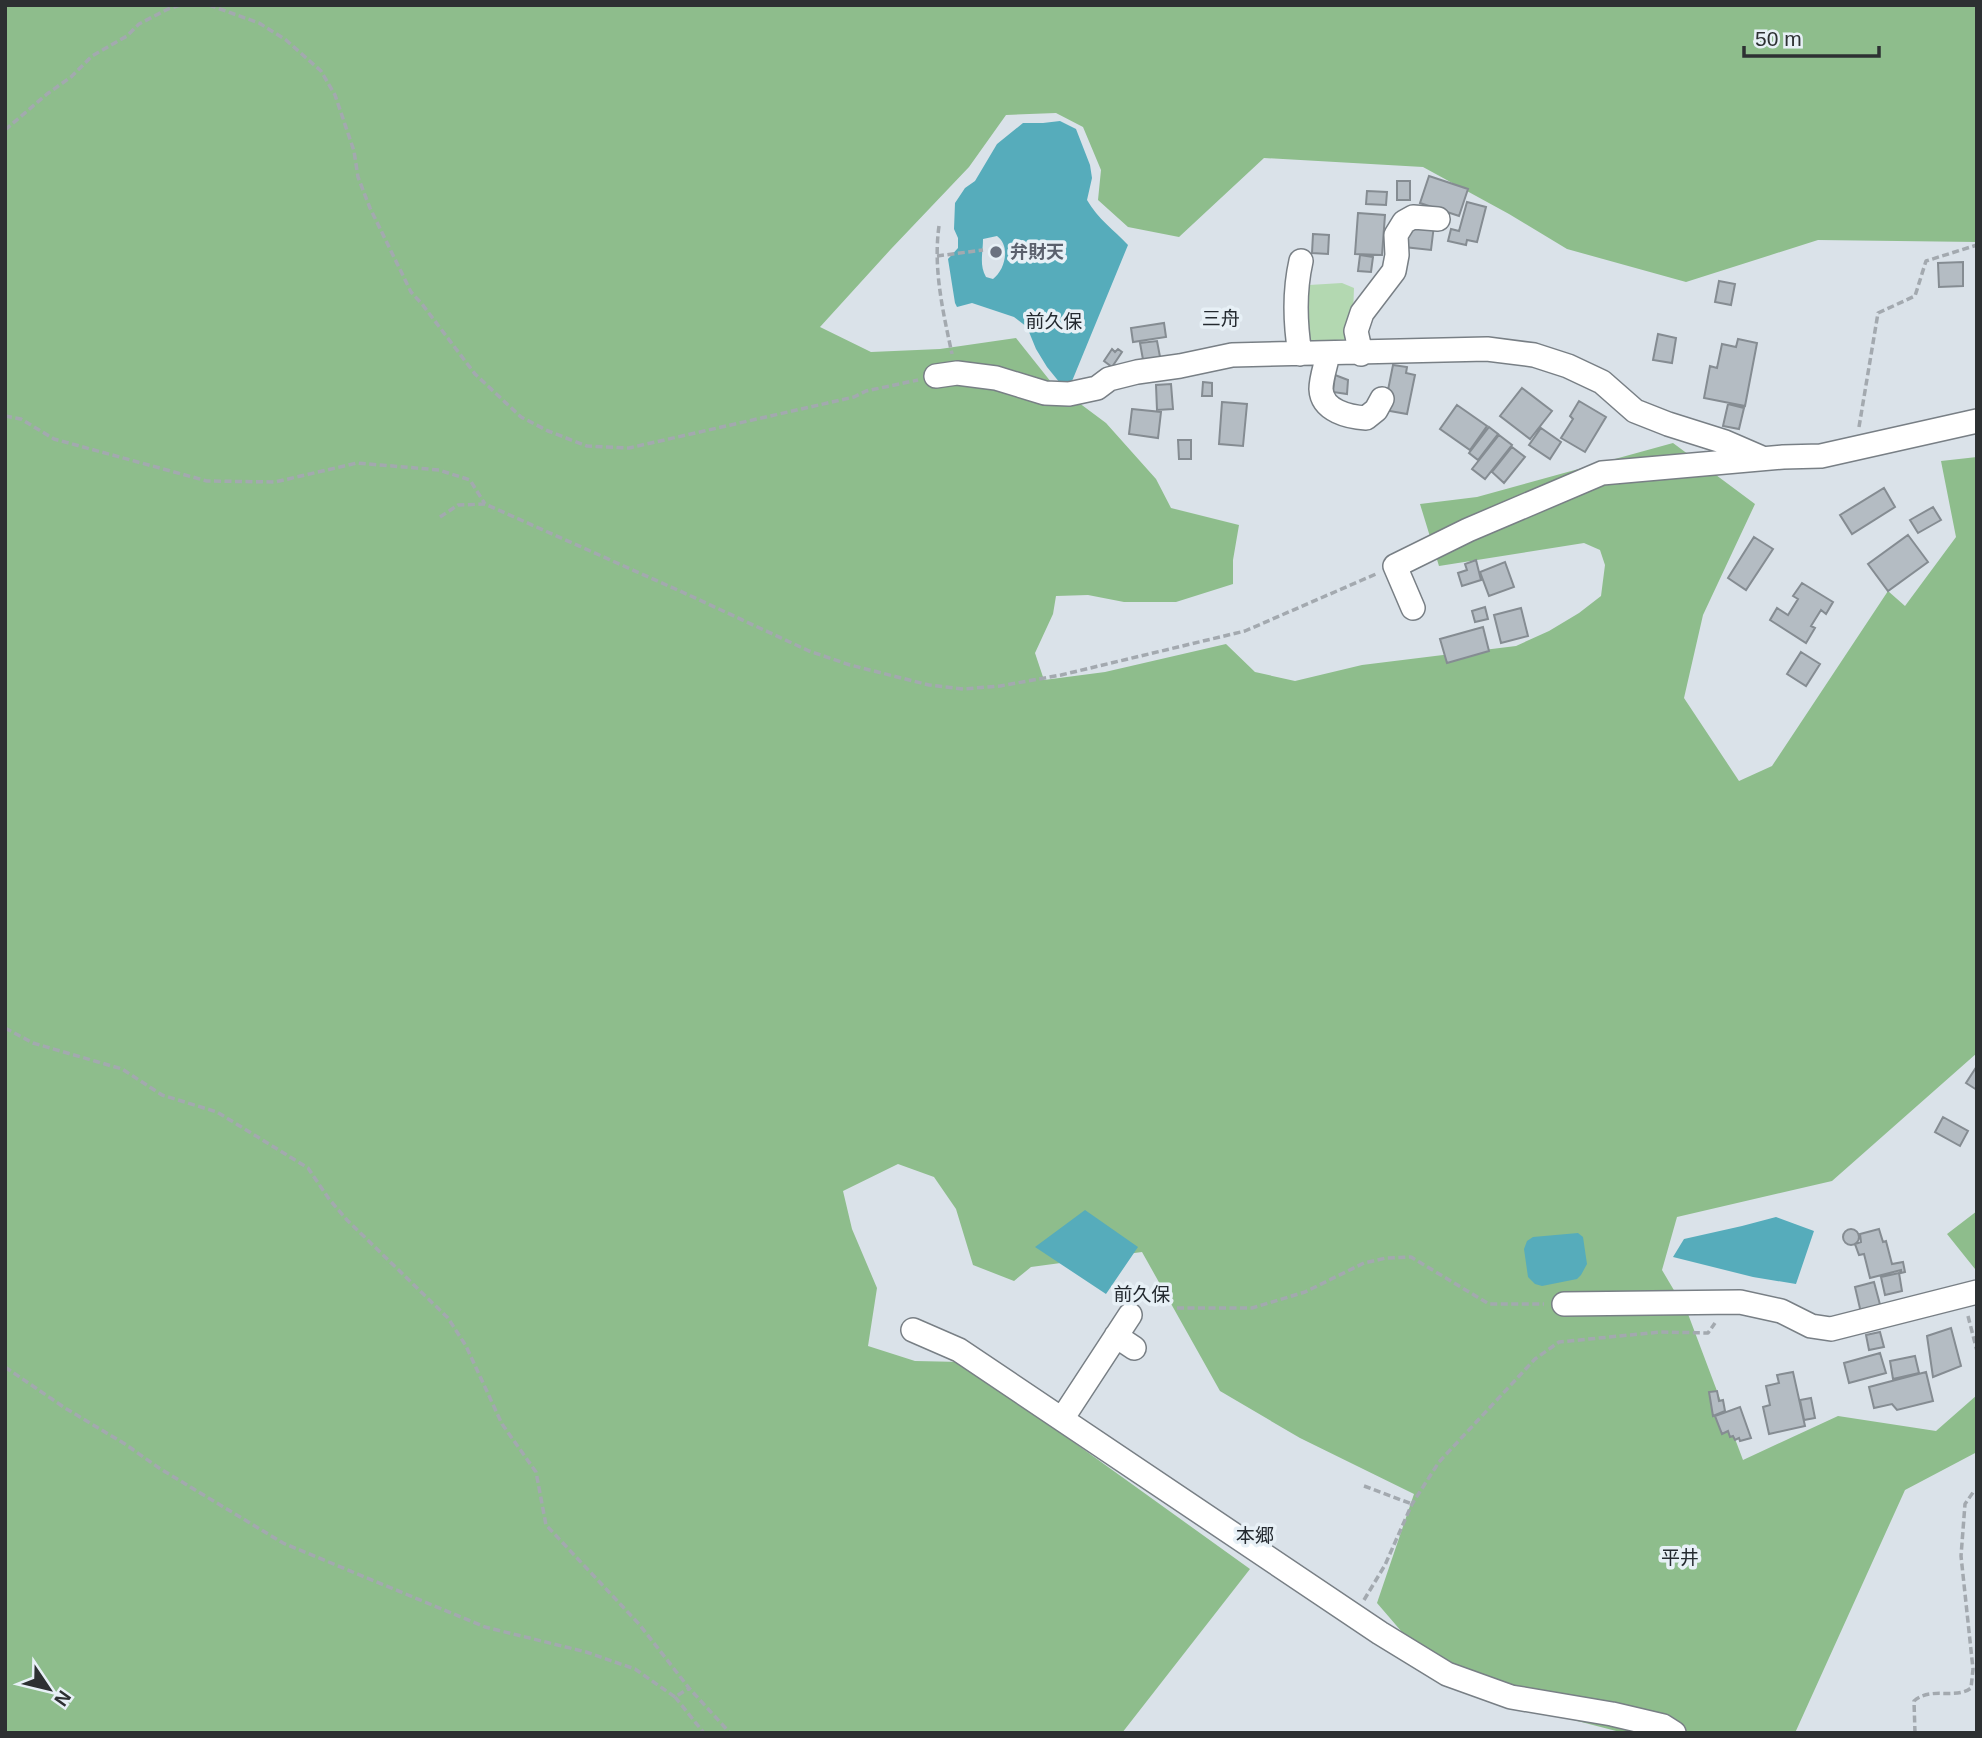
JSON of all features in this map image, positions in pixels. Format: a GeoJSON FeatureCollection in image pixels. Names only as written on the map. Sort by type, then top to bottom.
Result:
{"type":"FeatureCollection","features":[{"type":"Feature","properties":{"kind":"street"},"geometry":{"type":"LineString","coordinates":[[1361,354],[1356,331],[1362,313],[1394,271],[1397,256],[1395,235],[1404,222],[1413,217],[1438,219]]}},
{"type":"Feature","properties":{"kind":"street"},"geometry":{"type":"LineString","coordinates":[[1300,354],[1296,300],[1301,261]]}},
{"type":"Feature","properties":{"kind":"street"},"geometry":{"type":"LineString","coordinates":[[946,374],[996,378],[1045,393],[1069,394],[1097,388],[1108,379],[1137,372],[1231,355],[1487,349],[1534,355],[1568,366],[1602,382],[1635,411],[1725,442],[1762,458]]}},
{"type":"Feature","properties":{"kind":"street"},"geometry":{"type":"LineString","coordinates":[[1328,354],[1321,389],[1323,397],[1332,407],[1342,415],[1366,418],[1376,410],[1382,400]]}},
{"type":"Feature","properties":{"kind":"street"},"geometry":{"type":"LineString","coordinates":[[1413,608],[1395,566],[1468,530],[1602,473],[1762,458],[1821,456],[1977,421]]}},
{"type":"Feature","properties":{"kind":"street"},"geometry":{"type":"LineString","coordinates":[[1564,1304],[1740,1302],[1781,1311],[1811,1326],[1830,1329],[1970,1295]]}},
{"type":"Feature","properties":{"kind":"street"},"geometry":{"type":"LineString","coordinates":[[1062,1419],[1094,1388],[1125,1342],[1130,1315]]}},
{"type":"Feature","properties":{"kind":"street"},"geometry":{"type":"LineString","coordinates":[[913,1330],[958,1350],[1354,1616],[1447,1674],[1511,1697],[1612,1714],[1663,1726],[1674,1733]]}},
{"type":"Feature","properties":{"kind":"path"},"geometry":{"type":"LineString","coordinates":[[5,130],[71,77],[92,56],[127,36],[139,24],[180,5]]}},
{"type":"Feature","properties":{"kind":"path"},"geometry":{"type":"LineString","coordinates":[[209,5],[259,23],[286,40],[321,71],[335,96],[354,151],[358,177],[370,208],[411,292],[475,374],[521,417],[587,446],[629,449],[946,374],[937,256],[939,226]]}},
{"type":"Feature","properties":{"kind":"path"},"geometry":{"type":"LineString","coordinates":[[1855,449],[1878,313],[1915,296],[1926,261],[1977,245]]}},
{"type":"Feature","properties":{"kind":"path"},"geometry":{"type":"LineString","coordinates":[[937,256],[983,250]]}},
{"type":"Feature","properties":{"kind":"path"},"geometry":{"type":"LineString","coordinates":[[5,416],[21,419],[54,439],[207,481],[275,482],[357,463],[439,470],[470,480],[485,504]]}},
{"type":"Feature","properties":{"kind":"path"},"geometry":{"type":"LineString","coordinates":[[440,517],[458,505],[485,504],[809,651],[850,665],[929,685],[963,689],[1000,686],[1061,675],[1245,631],[1395,566]]}},
{"type":"Feature","properties":{"kind":"path"},"geometry":{"type":"LineString","coordinates":[[5,1028],[33,1043],[122,1069],[162,1095],[217,1112],[308,1168],[347,1220],[448,1318],[466,1346],[502,1424],[536,1472],[547,1525],[639,1624],[689,1688],[730,1733]]}},
{"type":"Feature","properties":{"kind":"path"},"geometry":{"type":"LineString","coordinates":[[1177,1308],[1252,1308],[1305,1292],[1364,1263],[1386,1258],[1411,1257],[1489,1304],[1564,1304]]}},
{"type":"Feature","properties":{"kind":"path"},"geometry":{"type":"LineString","coordinates":[[1970,1295],[1977,1351]]}},
{"type":"Feature","properties":{"kind":"path"},"geometry":{"type":"LineString","coordinates":[[1354,1616],[1385,1565],[1412,1504],[1439,1462],[1535,1359],[1559,1342],[1660,1332],[1708,1333],[1731,1302]]}},
{"type":"Feature","properties":{"kind":"path"},"geometry":{"type":"LineString","coordinates":[[5,1367],[159,1468],[283,1543],[485,1627],[586,1652],[635,1669],[675,1698],[704,1733]]}},
{"type":"Feature","properties":{"kind":"path"},"geometry":{"type":"LineString","coordinates":[[1364,1486],[1412,1504]]}},
{"type":"Feature","properties":{"kind":"path"},"geometry":{"type":"LineString","coordinates":[[1914,1733],[1914,1701],[1921,1695],[1964,1693],[1971,1688],[1973,1668],[1961,1556],[1965,1504],[1977,1490]]}},
{"type":"Feature","properties":{"kind":"path"},"geometry":{"type":"LineString","coordinates":[[675,1698],[689,1688]]}},
{"type":"Feature","properties":{"kind":"green space"},"geometry":{"type":"Polygon","coordinates":[[[5,5],[1977,5],[1977,242],[1818,240],[1686,282],[1567,249],[1423,167],[1264,158],[1179,237],[1128,227],[1098,200],[1101,170],[1083,127],[1056,113],[1006,115],[969,167],[820,327],[871,352],[940,349],[1016,338],[1051,382],[1106,423],[1156,479],[1171,508],[1239,525],[1233,560],[1233,584],[1176,602],[1124,602],[1088,595],[1056,596],[1053,614],[1035,653],[1044,680],[1105,672],[1226,644],[1255,672],[1295,681],[1362,665],[1516,646],[1549,631],[1601,596],[1605,565],[1600,550],[1584,543],[1439,566],[1420,504],[1477,497],[1673,443],[1755,504],[1703,615],[1684,698],[1739,781],[1772,766],[1888,591],[1905,606],[1956,537],[1941,461],[1977,457],[1977,1053],[1832,1181],[1677,1217],[1662,1270],[1688,1314],[1743,1460],[1838,1416],[1936,1431],[1977,1395],[1977,1452],[1905,1490],[1795,1733],[1624,1733],[1450,1688],[1377,1603],[1414,1494],[1300,1438],[1220,1391],[1142,1252],[1031,1267],[1014,1281],[973,1265],[956,1209],[934,1177],[898,1164],[843,1191],[852,1229],[877,1288],[868,1346],[915,1361],[962,1362],[1250,1569],[1122,1733],[5,1733],[5,5]]]}},
{"type":"Feature","properties":{"kind":"green space"},"geometry":{"type":"Polygon","coordinates":[[[1342,283],[1354,288],[1352,340],[1306,342],[1302,288],[1309,285],[1342,283]]]}},
{"type":"Feature","properties":{"kind":"green space"},"geometry":{"type":"Polygon","coordinates":[[[1977,1211],[1977,1268],[1975,1269],[1947,1234],[1977,1211]]]}},
{"type":"Feature","properties":{"kind":"water"},"geometry":{"type":"Polygon","coordinates":[[[1060,121],[1076,129],[1090,165],[1092,178],[1087,200],[1101,219],[1128,245],[1070,386],[1060,383],[1047,367],[1027,327],[1014,317],[972,303],[957,307],[948,259],[958,248],[954,229],[955,203],[965,188],[975,181],[997,144],[1023,123],[1060,121]],[[997,236],[983,239],[982,263],[986,277],[993,279],[1001,270],[1005,252],[997,236]]]}},
{"type":"Feature","properties":{"kind":"water"},"geometry":{"type":"Polygon","coordinates":[[[1085,1210],[1138,1247],[1106,1294],[1035,1247],[1085,1210]]]}},
{"type":"Feature","properties":{"kind":"water"},"geometry":{"type":"Polygon","coordinates":[[[1776,1217],[1814,1231],[1796,1284],[1753,1277],[1673,1257],[1684,1239],[1776,1217]]]}},
{"type":"Feature","properties":{"kind":"water"},"geometry":{"type":"Polygon","coordinates":[[[1578,1233],[1583,1237],[1587,1264],[1581,1275],[1577,1279],[1542,1286],[1535,1284],[1528,1277],[1524,1249],[1527,1241],[1533,1237],[1578,1233]]]}},
{"type":"Feature","properties":{"kind":"building"},"geometry":{"type":"Polygon","coordinates":[[[1429,176],[1468,189],[1459,216],[1420,203],[1429,176]]]}},
{"type":"Feature","properties":{"kind":"building"},"geometry":{"type":"Polygon","coordinates":[[[1397,181],[1410,181],[1410,200],[1397,200],[1397,181]]]}},
{"type":"Feature","properties":{"kind":"building"},"geometry":{"type":"Polygon","coordinates":[[[1367,191],[1387,192],[1386,205],[1366,204],[1367,191]]]}},
{"type":"Feature","properties":{"kind":"building"},"geometry":{"type":"Polygon","coordinates":[[[1467,202],[1486,207],[1477,242],[1467,240],[1466,245],[1448,241],[1451,229],[1459,231],[1467,202]]]}},
{"type":"Feature","properties":{"kind":"building"},"geometry":{"type":"Polygon","coordinates":[[[1358,213],[1385,215],[1382,255],[1355,254],[1358,213]]]}},
{"type":"Feature","properties":{"kind":"building"},"geometry":{"type":"Polygon","coordinates":[[[1406,222],[1434,225],[1431,250],[1404,247],[1406,222]]]}},
{"type":"Feature","properties":{"kind":"building"},"geometry":{"type":"Polygon","coordinates":[[[1313,234],[1329,235],[1328,254],[1312,253],[1313,234]]]}},
{"type":"Feature","properties":{"kind":"building"},"geometry":{"type":"Polygon","coordinates":[[[1360,255],[1373,257],[1371,272],[1358,271],[1360,255]]]}},
{"type":"Feature","properties":{"kind":"building"},"geometry":{"type":"Polygon","coordinates":[[[1963,262],[1963,286],[1939,287],[1938,263],[1963,262]]]}},
{"type":"Feature","properties":{"kind":"building"},"geometry":{"type":"Polygon","coordinates":[[[1719,281],[1735,284],[1731,305],[1715,302],[1719,281]]]}},
{"type":"Feature","properties":{"kind":"building"},"geometry":{"type":"Polygon","coordinates":[[[1164,323],[1166,337],[1133,342],[1131,328],[1164,323]]]}},
{"type":"Feature","properties":{"kind":"building"},"geometry":{"type":"Polygon","coordinates":[[[1658,334],[1676,338],[1672,363],[1653,360],[1658,334]]]}},
{"type":"Feature","properties":{"kind":"building"},"geometry":{"type":"Polygon","coordinates":[[[1738,339],[1757,343],[1745,406],[1704,398],[1710,366],[1717,368],[1722,344],[1736,347],[1738,339]]]}},
{"type":"Feature","properties":{"kind":"building"},"geometry":{"type":"Polygon","coordinates":[[[1157,341],[1161,362],[1144,365],[1140,343],[1157,341]]]}},
{"type":"Feature","properties":{"kind":"building"},"geometry":{"type":"Polygon","coordinates":[[[1112,349],[1122,352],[1112,367],[1104,361],[1112,349]]]}},
{"type":"Feature","properties":{"kind":"building"},"geometry":{"type":"Polygon","coordinates":[[[1393,365],[1407,367],[1406,373],[1415,375],[1407,414],[1384,410],[1393,365]]]}},
{"type":"Feature","properties":{"kind":"building"},"geometry":{"type":"Polygon","coordinates":[[[1335,375],[1348,380],[1347,394],[1333,392],[1335,375]]]}},
{"type":"Feature","properties":{"kind":"building"},"geometry":{"type":"Polygon","coordinates":[[[1203,382],[1212,383],[1212,396],[1202,396],[1203,382]]]}},
{"type":"Feature","properties":{"kind":"building"},"geometry":{"type":"Polygon","coordinates":[[[1171,384],[1173,409],[1157,410],[1156,385],[1171,384]]]}},
{"type":"Feature","properties":{"kind":"building"},"geometry":{"type":"Polygon","coordinates":[[[1522,388],[1552,411],[1530,439],[1500,416],[1522,388]]]}},
{"type":"Feature","properties":{"kind":"building"},"geometry":{"type":"Polygon","coordinates":[[[1579,401],[1606,417],[1585,452],[1561,438],[1573,419],[1570,416],[1579,401]]]}},
{"type":"Feature","properties":{"kind":"building"},"geometry":{"type":"Polygon","coordinates":[[[1222,402],[1247,404],[1243,446],[1219,444],[1222,402]]]}},
{"type":"Feature","properties":{"kind":"building"},"geometry":{"type":"Polygon","coordinates":[[[1728,404],[1744,408],[1739,429],[1723,426],[1728,404]]]}},
{"type":"Feature","properties":{"kind":"building"},"geometry":{"type":"Polygon","coordinates":[[[1457,405],[1487,426],[1470,450],[1440,429],[1457,405]]]}},
{"type":"Feature","properties":{"kind":"building"},"geometry":{"type":"Polygon","coordinates":[[[1132,409],[1161,412],[1158,438],[1129,434],[1132,409]]]}},
{"type":"Feature","properties":{"kind":"building"},"geometry":{"type":"Polygon","coordinates":[[[1489,427],[1498,434],[1478,460],[1469,453],[1489,427]]]}},
{"type":"Feature","properties":{"kind":"building"},"geometry":{"type":"Polygon","coordinates":[[[1541,428],[1561,442],[1550,459],[1529,445],[1541,428]]]}},
{"type":"Feature","properties":{"kind":"building"},"geometry":{"type":"Polygon","coordinates":[[[1499,435],[1512,445],[1485,479],[1472,469],[1499,435]]]}},
{"type":"Feature","properties":{"kind":"building"},"geometry":{"type":"Polygon","coordinates":[[[1178,440],[1191,440],[1191,459],[1179,459],[1178,440]]]}},
{"type":"Feature","properties":{"kind":"building"},"geometry":{"type":"Polygon","coordinates":[[[1512,447],[1525,457],[1504,483],[1492,472],[1512,447]]]}},
{"type":"Feature","properties":{"kind":"building"},"geometry":{"type":"Polygon","coordinates":[[[1884,488],[1895,507],[1852,534],[1840,515],[1884,488]]]}},
{"type":"Feature","properties":{"kind":"building"},"geometry":{"type":"Polygon","coordinates":[[[1933,507],[1941,520],[1918,533],[1910,520],[1933,507]]]}},
{"type":"Feature","properties":{"kind":"building"},"geometry":{"type":"Polygon","coordinates":[[[1908,535],[1928,562],[1888,591],[1868,564],[1908,535]]]}},
{"type":"Feature","properties":{"kind":"building"},"geometry":{"type":"Polygon","coordinates":[[[1754,537],[1773,549],[1746,590],[1728,578],[1754,537]]]}},
{"type":"Feature","properties":{"kind":"building"},"geometry":{"type":"Polygon","coordinates":[[[1476,560],[1481,580],[1462,586],[1458,573],[1467,570],[1465,564],[1476,560]]]}},
{"type":"Feature","properties":{"kind":"building"},"geometry":{"type":"Polygon","coordinates":[[[1505,562],[1514,587],[1489,596],[1480,572],[1505,562]]]}},
{"type":"Feature","properties":{"kind":"building"},"geometry":{"type":"Polygon","coordinates":[[[1802,583],[1833,602],[1826,614],[1821,610],[1811,626],[1815,628],[1806,643],[1770,620],[1777,608],[1788,615],[1798,599],[1793,596],[1802,583]]]}},
{"type":"Feature","properties":{"kind":"building"},"geometry":{"type":"Polygon","coordinates":[[[1485,607],[1488,619],[1475,622],[1472,611],[1485,607]]]}},
{"type":"Feature","properties":{"kind":"building"},"geometry":{"type":"Polygon","coordinates":[[[1521,608],[1528,636],[1501,643],[1494,615],[1521,608]]]}},
{"type":"Feature","properties":{"kind":"building"},"geometry":{"type":"Polygon","coordinates":[[[1483,627],[1489,651],[1447,663],[1440,639],[1483,627]]]}},
{"type":"Feature","properties":{"kind":"building"},"geometry":{"type":"Polygon","coordinates":[[[1801,652],[1820,664],[1806,686],[1787,674],[1801,652]]]}},
{"type":"Feature","properties":{"kind":"building"},"geometry":{"type":"Polygon","coordinates":[[[1977,1066],[1977,1090],[1966,1083],[1977,1066]]]}},
{"type":"Feature","properties":{"kind":"building"},"geometry":{"type":"Polygon","coordinates":[[[1943,1117],[1968,1131],[1960,1146],[1935,1132],[1943,1117]]]}},
{"type":"Feature","properties":{"kind":"building"},"geometry":{"type":"Polygon","coordinates":[[[1851,1229],[1859,1237],[1851,1245],[1843,1237],[1851,1229]]]}},
{"type":"Feature","properties":{"kind":"building"},"geometry":{"type":"Polygon","coordinates":[[[1879,1229],[1883,1242],[1886,1241],[1892,1264],[1903,1262],[1905,1272],[1901,1273],[1901,1270],[1870,1278],[1864,1254],[1859,1255],[1855,1244],[1861,1242],[1860,1234],[1879,1229]]]}},
{"type":"Feature","properties":{"kind":"building"},"geometry":{"type":"Polygon","coordinates":[[[1899,1273],[1902,1291],[1885,1295],[1881,1277],[1899,1273]]]}},
{"type":"Feature","properties":{"kind":"building"},"geometry":{"type":"Polygon","coordinates":[[[1874,1282],[1882,1312],[1862,1317],[1855,1287],[1874,1282]]]}},
{"type":"Feature","properties":{"kind":"building"},"geometry":{"type":"Polygon","coordinates":[[[1951,1328],[1961,1366],[1933,1377],[1927,1336],[1951,1328]]]}},
{"type":"Feature","properties":{"kind":"building"},"geometry":{"type":"Polygon","coordinates":[[[1880,1332],[1884,1347],[1869,1350],[1866,1335],[1880,1332]]]}},
{"type":"Feature","properties":{"kind":"building"},"geometry":{"type":"Polygon","coordinates":[[[1880,1353],[1886,1373],[1849,1383],[1844,1363],[1880,1353]]]}},
{"type":"Feature","properties":{"kind":"building"},"geometry":{"type":"Polygon","coordinates":[[[1915,1356],[1919,1373],[1893,1379],[1890,1361],[1915,1356]]]}},
{"type":"Feature","properties":{"kind":"building"},"geometry":{"type":"Polygon","coordinates":[[[1793,1372],[1805,1426],[1769,1434],[1763,1407],[1770,1405],[1766,1386],[1779,1383],[1777,1375],[1793,1372]]]}},
{"type":"Feature","properties":{"kind":"building"},"geometry":{"type":"Polygon","coordinates":[[[1926,1372],[1933,1401],[1897,1410],[1892,1404],[1874,1408],[1869,1387],[1926,1372]]]}},
{"type":"Feature","properties":{"kind":"building"},"geometry":{"type":"Polygon","coordinates":[[[1717,1391],[1719,1401],[1723,1400],[1725,1411],[1713,1416],[1709,1392],[1717,1391]]]}},
{"type":"Feature","properties":{"kind":"building"},"geometry":{"type":"Polygon","coordinates":[[[1811,1398],[1815,1418],[1804,1420],[1800,1400],[1811,1398]]]}},
{"type":"Feature","properties":{"kind":"building"},"geometry":{"type":"Polygon","coordinates":[[[1740,1407],[1751,1438],[1740,1441],[1739,1438],[1735,1440],[1733,1436],[1730,1437],[1728,1431],[1722,1434],[1715,1416],[1740,1407]]]}},
{"type":"Feature","properties":{"kind":"place","name":"弁財天"},"geometry":{"type":"Point","coordinates":[996,252]}},
{"type":"Feature","properties":{"kind":"district","name":"三舟"},"geometry":{"type":"Point","coordinates":[1221,318]}},
{"type":"Feature","properties":{"kind":"district","name":"前久保"},"geometry":{"type":"Point","coordinates":[1054,321]}},
{"type":"Feature","properties":{"kind":"district","name":"前久保"},"geometry":{"type":"Point","coordinates":[1142,1294]}},
{"type":"Feature","properties":{"kind":"district","name":"本郷"},"geometry":{"type":"Point","coordinates":[1255,1535]}},
{"type":"Feature","properties":{"kind":"district","name":"平井"},"geometry":{"type":"Point","coordinates":[1680,1557]}}]}
